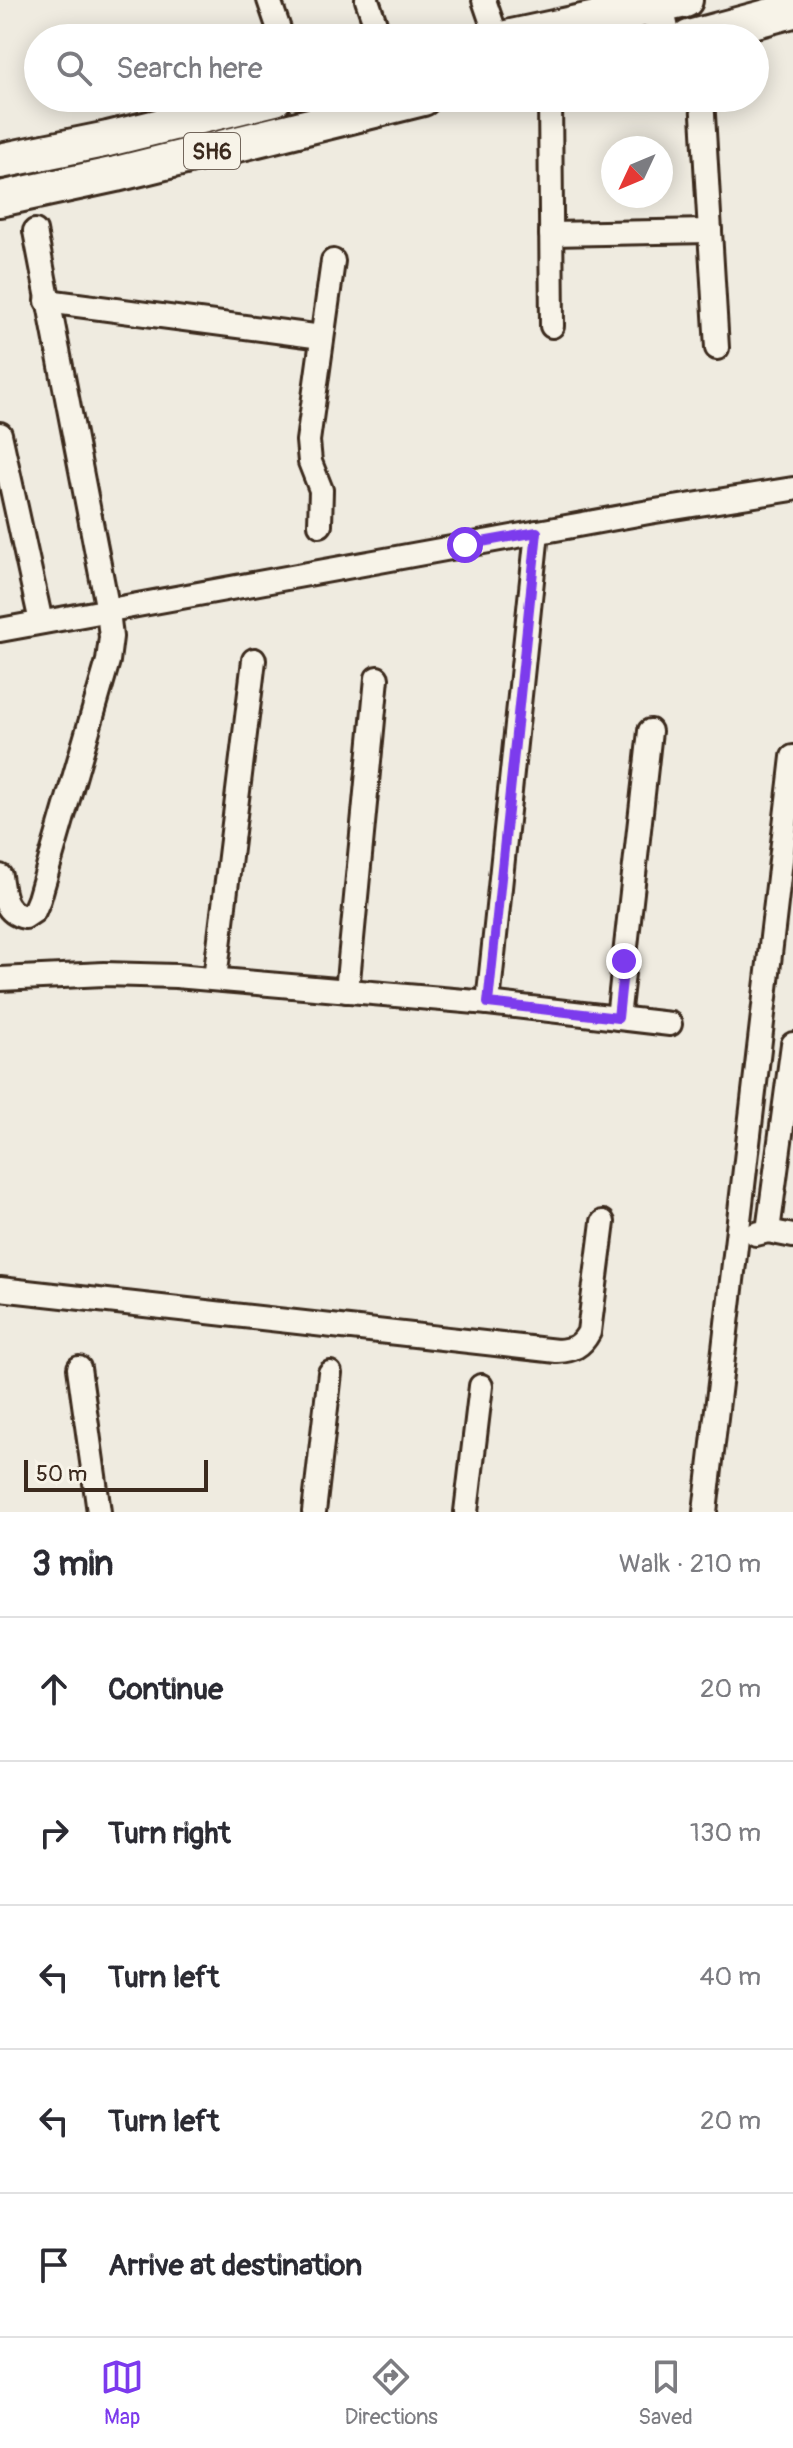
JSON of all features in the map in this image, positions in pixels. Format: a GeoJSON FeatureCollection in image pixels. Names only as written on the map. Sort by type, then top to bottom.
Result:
{"type":"FeatureCollection","features":[{"type":"Feature","properties":{"kind":"main road"},"geometry":{"type":"LineString","coordinates":[[658,24],[793,10]]}},
{"type":"Feature","properties":{"kind":"main road","name":"SH6"},"geometry":{"type":"LineString","coordinates":[[0,161],[218,112]]}},
{"type":"Feature","properties":{"kind":"main road","name":"SH6"},"geometry":{"type":"LineString","coordinates":[[0,199],[146,167],[367,112]]}},
{"type":"Feature","properties":{"kind":"street"},"geometry":{"type":"LineString","coordinates":[[269,0],[277,24]]}},
{"type":"Feature","properties":{"kind":"street"},"geometry":{"type":"LineString","coordinates":[[367,0],[375,24]]}},
{"type":"Feature","properties":{"kind":"street"},"geometry":{"type":"LineString","coordinates":[[484,0],[492,24]]}},
{"type":"Feature","properties":{"kind":"street"},"geometry":{"type":"LineString","coordinates":[[550,112],[552,326]]}},
{"type":"Feature","properties":{"kind":"street"},"geometry":{"type":"LineString","coordinates":[[703,112],[717,348]]}},
{"type":"Feature","properties":{"kind":"street"},"geometry":{"type":"LineString","coordinates":[[0,876],[8,908],[16,916],[25,917],[34,911],[108,661],[111,637],[35,231]]}},
{"type":"Feature","properties":{"kind":"street"},"geometry":{"type":"LineString","coordinates":[[551,234],[710,231]]}},
{"type":"Feature","properties":{"kind":"street"},"geometry":{"type":"LineString","coordinates":[[320,525],[321,490],[310,462],[308,441],[333,261]]}},
{"type":"Feature","properties":{"kind":"street"},"geometry":{"type":"LineString","coordinates":[[47,301],[322,337]]}},
{"type":"Feature","properties":{"kind":"street"},"geometry":{"type":"LineString","coordinates":[[0,434],[41,622]]}},
{"type":"Feature","properties":{"kind":"street"},"geometry":{"type":"LineString","coordinates":[[0,630],[537,532],[793,489]]}},
{"type":"Feature","properties":{"kind":"street"},"geometry":{"type":"LineString","coordinates":[[488,1003],[537,532]]}},
{"type":"Feature","properties":{"kind":"street"},"geometry":{"type":"LineString","coordinates":[[215,979],[254,660]]}},
{"type":"Feature","properties":{"kind":"street"},"geometry":{"type":"LineString","coordinates":[[347,991],[377,678]]}},
{"type":"Feature","properties":{"kind":"street"},"geometry":{"type":"LineString","coordinates":[[618,1018],[650,731]]}},
{"type":"Feature","properties":{"kind":"street"},"geometry":{"type":"LineString","coordinates":[[705,1512],[793,757]]}},
{"type":"Feature","properties":{"kind":"street"},"geometry":{"type":"LineString","coordinates":[[0,979],[137,974],[215,979],[488,1003],[670,1024]]}},
{"type":"Feature","properties":{"kind":"street"},"geometry":{"type":"LineString","coordinates":[[768,1231],[793,1044]]}},
{"type":"Feature","properties":{"kind":"street"},"geometry":{"type":"LineString","coordinates":[[0,1289],[557,1351],[573,1350],[584,1342],[589,1332],[603,1222]]}},
{"type":"Feature","properties":{"kind":"street"},"geometry":{"type":"LineString","coordinates":[[735,1240],[768,1231],[793,1236]]}},
{"type":"Feature","properties":{"kind":"street"},"geometry":{"type":"LineString","coordinates":[[79,1368],[99,1512]]}},
{"type":"Feature","properties":{"kind":"street"},"geometry":{"type":"LineString","coordinates":[[314,1512],[330,1373]]}},
{"type":"Feature","properties":{"kind":"street"},"geometry":{"type":"LineString","coordinates":[[466,1512],[481,1386]]}},
{"type":"Feature","properties":{"kind":"route"},"geometry":{"type":"LineString","coordinates":[[465,545],[537,532],[488,1003],[618,1018],[624,961]]}}]}
